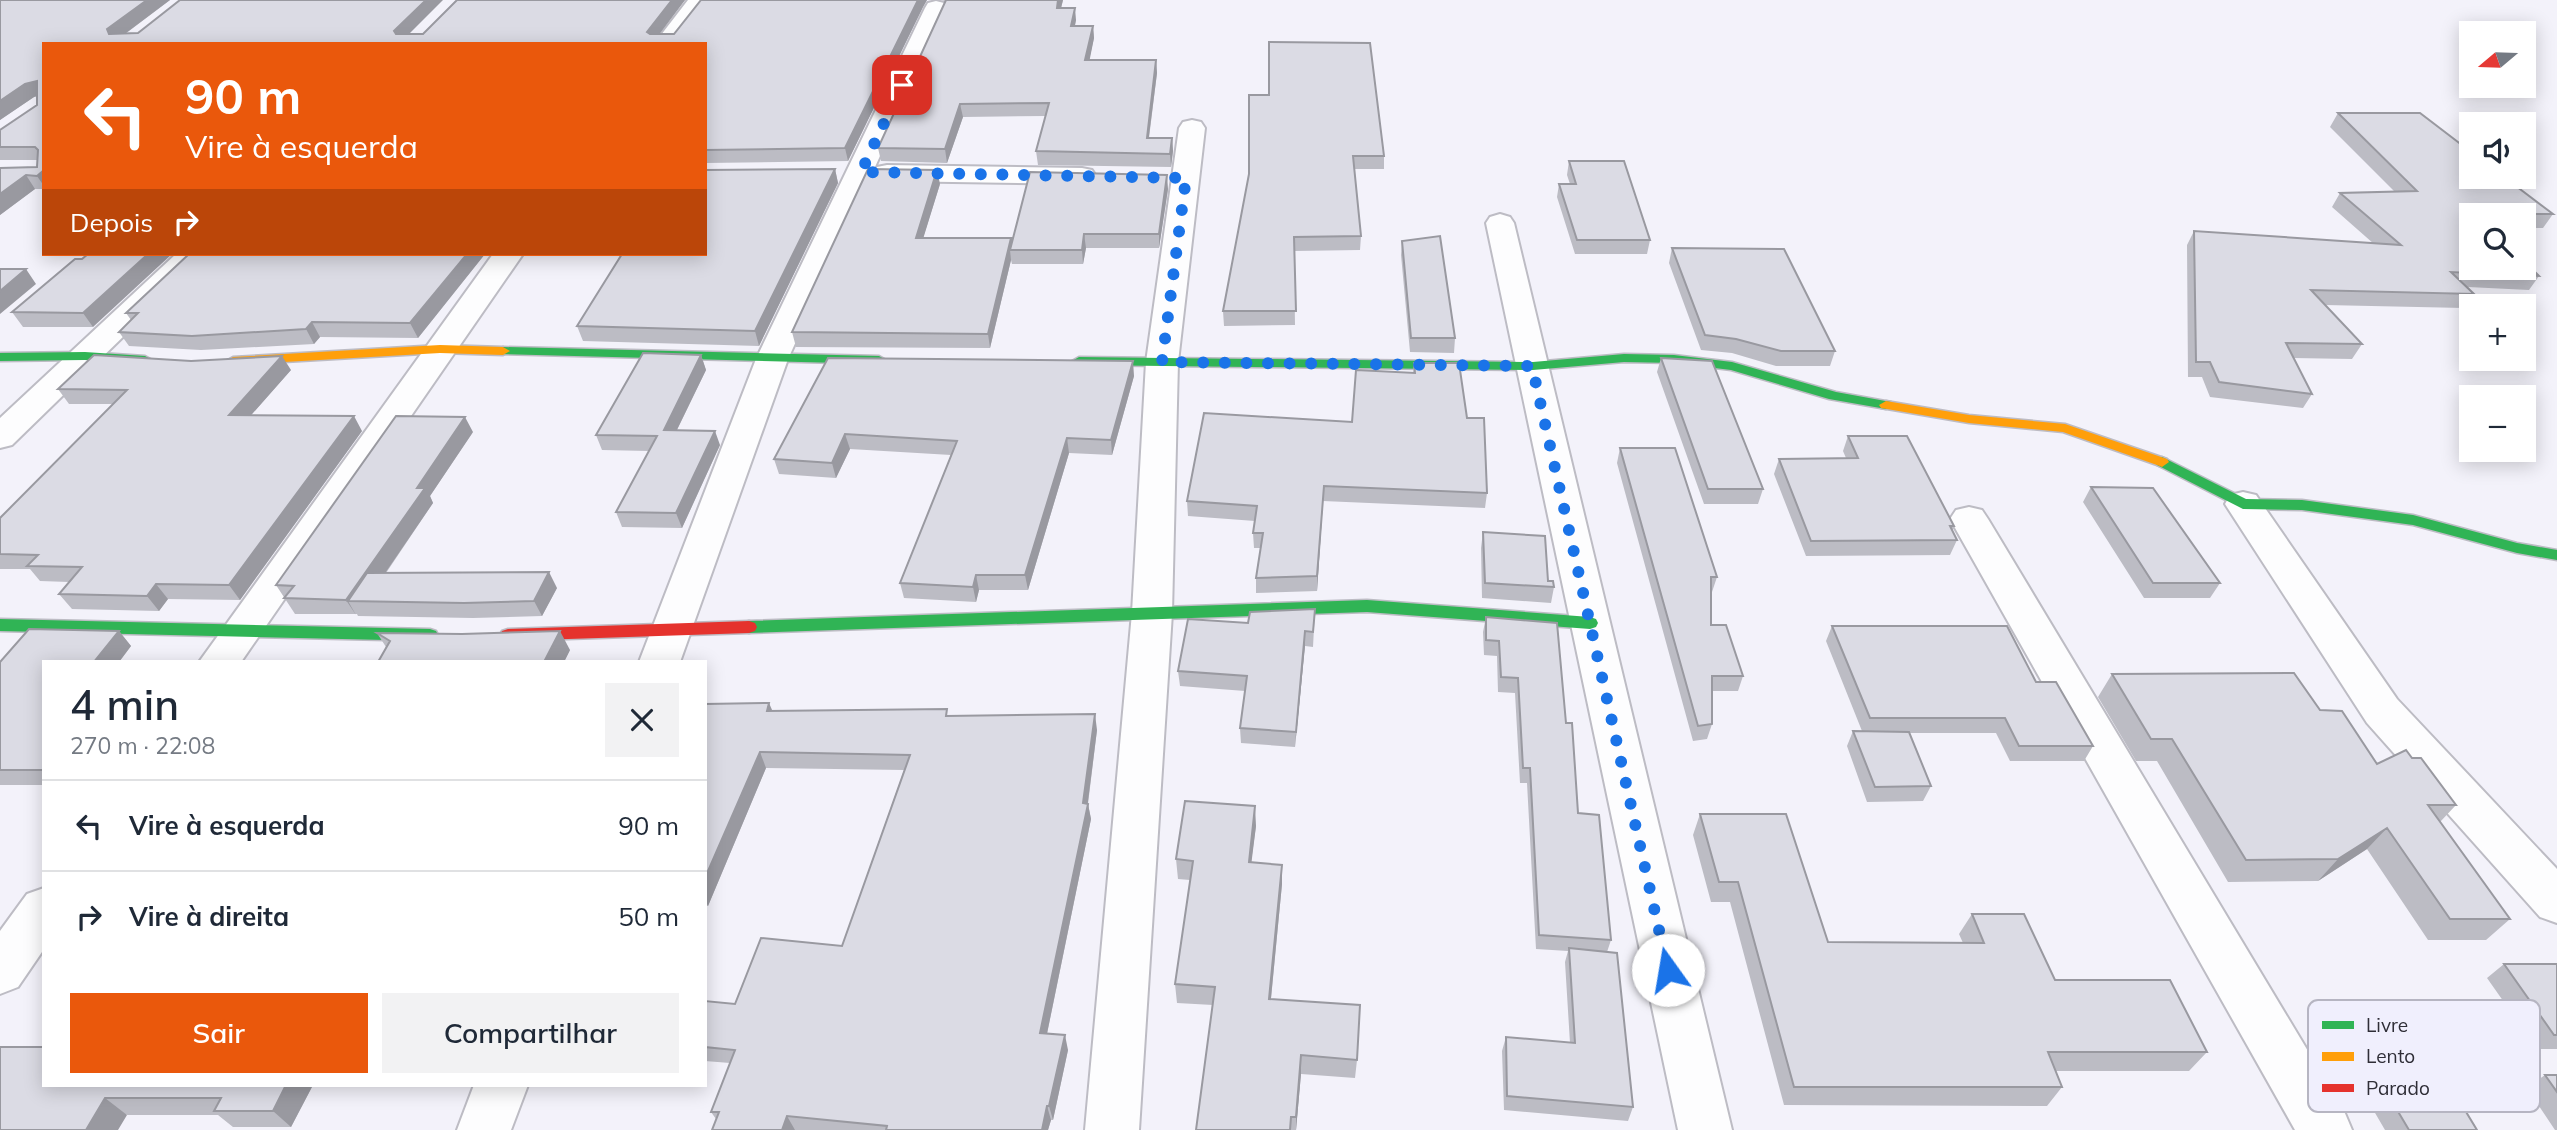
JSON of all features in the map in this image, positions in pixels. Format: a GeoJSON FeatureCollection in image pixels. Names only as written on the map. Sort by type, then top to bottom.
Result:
{"type":"FeatureCollection","features":[{"type":"Feature","properties":{"kind":"street"},"geometry":{"type":"LineString","coordinates":[[668,42],[700,0]]}},
{"type":"Feature","properties":{"kind":"street"},"geometry":{"type":"LineString","coordinates":[[660,660],[772,359],[848,172],[936,8]]}},
{"type":"Feature","properties":{"kind":"street"},"geometry":{"type":"LineString","coordinates":[[1112,1130],[1152,613],[1172,178],[1192,128]]}},
{"type":"Feature","properties":{"kind":"street"},"geometry":{"type":"LineString","coordinates":[[848,172],[1104,177]]}},
{"type":"Feature","properties":{"kind":"street"},"geometry":{"type":"LineString","coordinates":[[1500,223],[1704,1130]]}},
{"type":"Feature","properties":{"kind":"street"},"geometry":{"type":"LineString","coordinates":[[0,437],[191,256]]}},
{"type":"Feature","properties":{"kind":"street"},"geometry":{"type":"LineString","coordinates":[[220,660],[507,256]]}},
{"type":"Feature","properties":{"kind":"street"},"geometry":{"type":"LineString","coordinates":[[214,362],[440,349],[897,360]]}},
{"type":"Feature","properties":{"kind":"street"},"geometry":{"type":"LineString","coordinates":[[0,357],[85,356],[162,360]]}},
{"type":"Feature","properties":{"kind":"street"},"geometry":{"type":"LineString","coordinates":[[1065,361],[1532,366],[1624,358],[1674,359],[1720,364],[1834,396],[1969,419],[2065,428],[2173,466],[2243,504],[2302,505],[2413,520],[2516,548],[2557,555]]}},
{"type":"Feature","properties":{"kind":"street"},"geometry":{"type":"LineString","coordinates":[[2243,504],[2382,711],[2557,902]]}},
{"type":"Feature","properties":{"kind":"street"},"geometry":{"type":"LineString","coordinates":[[1969,519],[2308,1101]]}},
{"type":"Feature","properties":{"kind":"street"},"geometry":{"type":"LineString","coordinates":[[486,635],[1367,606],[1590,623]]}},
{"type":"Feature","properties":{"kind":"street"},"geometry":{"type":"LineString","coordinates":[[0,625],[446,635]]}},
{"type":"Feature","properties":{"kind":"street"},"geometry":{"type":"LineString","coordinates":[[0,971],[42,912]]}},
{"type":"Feature","properties":{"kind":"street"},"geometry":{"type":"LineString","coordinates":[[484,1130],[499,1087]]}},
{"type":"Feature","properties":{"kind":"street"},"geometry":{"type":"LineString","coordinates":[[2315,1112],[2325,1130]]}},
{"type":"Feature","properties":{"kind":"building"},"geometry":{"type":"Polygon","coordinates":[[[0,0],[147,0],[107,29],[109,34],[138,33],[180,0],[426,0],[394,31],[396,34],[423,34],[457,0],[672,0],[647,32],[674,34],[701,0],[918,0],[845,148],[707,150],[707,42],[42,42],[42,172],[37,176],[26,175],[0,194],[0,168],[37,167],[38,150],[35,147],[0,147],[0,130],[37,105],[37,81],[25,84],[0,101],[0,0]]]}},
{"type":"Feature","properties":{"kind":"building"},"geometry":{"type":"Polygon","coordinates":[[[946,0],[1058,0],[1057,8],[1075,8],[1071,26],[1093,26],[1085,60],[1156,60],[1147,138],[1172,138],[1170,154],[1036,151],[1049,103],[960,104],[945,149],[878,148],[946,0]]]}},
{"type":"Feature","properties":{"kind":"building"},"geometry":{"type":"Polygon","coordinates":[[[1269,42],[1370,43],[1384,156],[1353,156],[1361,236],[1294,237],[1296,311],[1223,311],[1249,174],[1249,95],[1269,95],[1269,42]]]}},
{"type":"Feature","properties":{"kind":"building"},"geometry":{"type":"Polygon","coordinates":[[[2338,113],[2420,113],[2459,143],[2459,189],[2520,189],[2553,214],[2536,214],[2536,203],[2459,203],[2459,272],[2451,272],[2474,294],[2311,290],[2362,344],[2286,343],[2312,394],[2219,382],[2210,362],[2196,362],[2194,231],[2401,245],[2340,193],[2417,191],[2338,113]]]}},
{"type":"Feature","properties":{"kind":"building"},"geometry":{"type":"Polygon","coordinates":[[[1569,161],[1624,161],[1650,240],[1577,240],[1559,184],[1576,184],[1569,161]]]}},
{"type":"Feature","properties":{"kind":"building"},"geometry":{"type":"Polygon","coordinates":[[[835,169],[755,331],[577,326],[621,256],[707,256],[707,170],[835,169]]]}},
{"type":"Feature","properties":{"kind":"building"},"geometry":{"type":"Polygon","coordinates":[[[868,169],[937,170],[916,238],[1011,238],[988,334],[792,332],[868,169]]]}},
{"type":"Feature","properties":{"kind":"building"},"geometry":{"type":"Polygon","coordinates":[[[1030,172],[1167,175],[1159,234],[1084,234],[1082,250],[1010,250],[1030,172]]]}},
{"type":"Feature","properties":{"kind":"building"},"geometry":{"type":"Polygon","coordinates":[[[1440,236],[1455,338],[1411,338],[1402,241],[1440,236]]]}},
{"type":"Feature","properties":{"kind":"building"},"geometry":{"type":"Polygon","coordinates":[[[1672,248],[1784,249],[1835,351],[1781,351],[1736,339],[1705,335],[1672,248]]]}},
{"type":"Feature","properties":{"kind":"building"},"geometry":{"type":"Polygon","coordinates":[[[86,256],[146,256],[83,313],[12,312],[75,259],[86,256]]]}},
{"type":"Feature","properties":{"kind":"building"},"geometry":{"type":"Polygon","coordinates":[[[187,256],[465,256],[410,323],[312,322],[306,329],[192,336],[119,332],[138,313],[126,313],[187,256]]]}},
{"type":"Feature","properties":{"kind":"building"},"geometry":{"type":"Polygon","coordinates":[[[0,269],[26,269],[0,291],[0,269]]]}},
{"type":"Feature","properties":{"kind":"building"},"geometry":{"type":"Polygon","coordinates":[[[643,353],[701,355],[664,430],[715,431],[676,513],[616,512],[657,436],[596,435],[643,353]]]}},
{"type":"Feature","properties":{"kind":"building"},"geometry":{"type":"Polygon","coordinates":[[[94,355],[191,361],[282,356],[229,415],[354,416],[229,585],[156,584],[147,596],[59,594],[82,567],[27,566],[38,555],[0,554],[0,518],[127,390],[58,389],[94,355]]]}},
{"type":"Feature","properties":{"kind":"building"},"geometry":{"type":"Polygon","coordinates":[[[828,358],[1133,361],[1111,440],[1067,438],[1025,575],[976,575],[973,587],[900,583],[957,441],[845,434],[832,463],[774,459],[828,358]]]}},
{"type":"Feature","properties":{"kind":"building"},"geometry":{"type":"Polygon","coordinates":[[[1661,358],[1712,361],[1763,489],[1708,489],[1661,358]]]}},
{"type":"Feature","properties":{"kind":"building"},"geometry":{"type":"Polygon","coordinates":[[[1414,363],[1459,363],[1467,418],[1484,418],[1487,493],[1324,486],[1317,576],[1256,578],[1263,533],[1253,533],[1257,506],[1187,501],[1204,413],[1352,422],[1356,370],[1415,373],[1414,363]]]}},
{"type":"Feature","properties":{"kind":"building"},"geometry":{"type":"Polygon","coordinates":[[[396,416],[465,417],[417,488],[425,488],[346,600],[284,598],[294,586],[276,585],[396,416]]]}},
{"type":"Feature","properties":{"kind":"building"},"geometry":{"type":"Polygon","coordinates":[[[1848,436],[1907,436],[1954,526],[1950,526],[1957,540],[1811,541],[1779,459],[1858,458],[1848,436]]]}},
{"type":"Feature","properties":{"kind":"building"},"geometry":{"type":"Polygon","coordinates":[[[1620,448],[1675,448],[1717,577],[1711,577],[1711,625],[1726,625],[1743,676],[1712,676],[1712,724],[1698,726],[1620,448]]]}},
{"type":"Feature","properties":{"kind":"building"},"geometry":{"type":"Polygon","coordinates":[[[2091,487],[2153,488],[2220,583],[2153,583],[2091,487]]]}},
{"type":"Feature","properties":{"kind":"building"},"geometry":{"type":"Polygon","coordinates":[[[1483,532],[1545,536],[1548,581],[1553,581],[1554,587],[1485,583],[1483,532]]]}},
{"type":"Feature","properties":{"kind":"building"},"geometry":{"type":"Polygon","coordinates":[[[549,572],[534,601],[348,601],[367,573],[549,572]]]}},
{"type":"Feature","properties":{"kind":"building"},"geometry":{"type":"Polygon","coordinates":[[[1315,609],[1313,632],[1305,631],[1296,732],[1240,728],[1247,676],[1178,671],[1188,619],[1248,623],[1250,612],[1315,609]]]}},
{"type":"Feature","properties":{"kind":"building"},"geometry":{"type":"Polygon","coordinates":[[[1486,617],[1557,623],[1566,723],[1572,723],[1578,813],[1599,815],[1611,940],[1539,935],[1530,768],[1523,768],[1518,678],[1501,677],[1499,641],[1486,640],[1486,617]]]}},
{"type":"Feature","properties":{"kind":"building"},"geometry":{"type":"Polygon","coordinates":[[[1832,626],[2007,626],[2036,682],[2056,682],[2093,746],[2019,746],[2005,718],[1870,718],[1832,626]]]}},
{"type":"Feature","properties":{"kind":"building"},"geometry":{"type":"Polygon","coordinates":[[[29,629],[119,631],[96,660],[42,660],[42,770],[0,770],[0,662],[29,629]]]}},
{"type":"Feature","properties":{"kind":"building"},"geometry":{"type":"Polygon","coordinates":[[[560,631],[545,660],[379,660],[390,641],[377,633],[560,631]]]}},
{"type":"Feature","properties":{"kind":"building"},"geometry":{"type":"Polygon","coordinates":[[[2294,673],[2320,710],[2342,711],[2377,764],[2406,750],[2412,758],[2421,758],[2456,805],[2428,805],[2510,919],[2450,919],[2387,828],[2338,859],[2246,860],[2172,739],[2151,739],[2112,674],[2294,673]]]}},
{"type":"Feature","properties":{"kind":"building"},"geometry":{"type":"Polygon","coordinates":[[[769,703],[767,711],[947,709],[946,716],[1095,714],[1083,803],[1088,804],[1040,1033],[1065,1035],[1042,1130],[886,1130],[887,1126],[787,1116],[782,1130],[712,1130],[719,1112],[711,1112],[735,1050],[707,1047],[707,1001],[735,1004],[761,938],[842,946],[910,755],[760,752],[707,873],[707,704],[769,703]]]}},
{"type":"Feature","properties":{"kind":"building"},"geometry":{"type":"Polygon","coordinates":[[[1853,731],[1909,732],[1931,786],[1875,787],[1853,731]]]}},
{"type":"Feature","properties":{"kind":"building"},"geometry":{"type":"Polygon","coordinates":[[[1185,801],[1255,806],[1249,862],[1282,865],[1269,999],[1360,1005],[1357,1060],[1301,1055],[1296,1117],[1291,1117],[1290,1130],[1196,1130],[1215,987],[1175,984],[1193,861],[1176,859],[1185,801]]]}},
{"type":"Feature","properties":{"kind":"building"},"geometry":{"type":"Polygon","coordinates":[[[1700,814],[1786,814],[1828,942],[1984,943],[1972,914],[2024,914],[2055,980],[2170,980],[2207,1052],[2048,1052],[2062,1087],[1794,1087],[1738,882],[1719,882],[1700,814]]]}},
{"type":"Feature","properties":{"kind":"building"},"geometry":{"type":"Polygon","coordinates":[[[1569,948],[1617,953],[1633,1107],[1507,1096],[1506,1037],[1575,1043],[1569,948]]]}},
{"type":"Feature","properties":{"kind":"building"},"geometry":{"type":"Polygon","coordinates":[[[2504,964],[2557,964],[2557,1035],[2554,1035],[2540,1015],[2540,1000],[2529,1000],[2504,964]]]}},
{"type":"Feature","properties":{"kind":"building"},"geometry":{"type":"Polygon","coordinates":[[[0,1047],[42,1047],[42,1087],[285,1087],[273,1111],[214,1111],[221,1098],[105,1098],[86,1130],[0,1130],[0,1047]]]}},
{"type":"Feature","properties":{"kind":"building"},"geometry":{"type":"Polygon","coordinates":[[[2545,1075],[2557,1075],[2557,1092],[2545,1075]]]}},
{"type":"Feature","properties":{"kind":"building"},"geometry":{"type":"Polygon","coordinates":[[[2398,1112],[2466,1112],[2477,1130],[2409,1130],[2398,1112]]]}},
{"type":"Feature","properties":{"kind":"traffic: fast"},"geometry":{"type":"LineString","coordinates":[[503,351],[879,360]]}},
{"type":"Feature","properties":{"kind":"traffic: fast"},"geometry":{"type":"LineString","coordinates":[[0,357],[85,356],[145,360]]}},
{"type":"Feature","properties":{"kind":"traffic: fast"},"geometry":{"type":"LineString","coordinates":[[1079,361],[1533,366],[1624,358],[1674,359],[1732,366],[1834,396],[1886,405]]}},
{"type":"Feature","properties":{"kind":"traffic: fast"},"geometry":{"type":"LineString","coordinates":[[2162,462],[2243,504],[2302,505],[2413,520],[2517,548],[2557,555]]}},
{"type":"Feature","properties":{"kind":"traffic: fast"},"geometry":{"type":"LineString","coordinates":[[749,627],[1367,606],[1590,623]]}},
{"type":"Feature","properties":{"kind":"traffic: fast"},"geometry":{"type":"LineString","coordinates":[[0,625],[430,635]]}},
{"type":"Feature","properties":{"kind":"traffic: slow"},"geometry":{"type":"LineString","coordinates":[[233,361],[440,349],[503,351]]}},
{"type":"Feature","properties":{"kind":"traffic: slow"},"geometry":{"type":"LineString","coordinates":[[1886,405],[1969,419],[2065,428],[2162,462]]}},
{"type":"Feature","properties":{"kind":"traffic: jam"},"geometry":{"type":"LineString","coordinates":[[508,635],[749,627]]}},
{"type":"Feature","properties":{"kind":"route"},"geometry":{"type":"LineString","coordinates":[[902,85],[861,172],[1186,178],[1162,362],[1532,366],[1668,970]]}}]}
